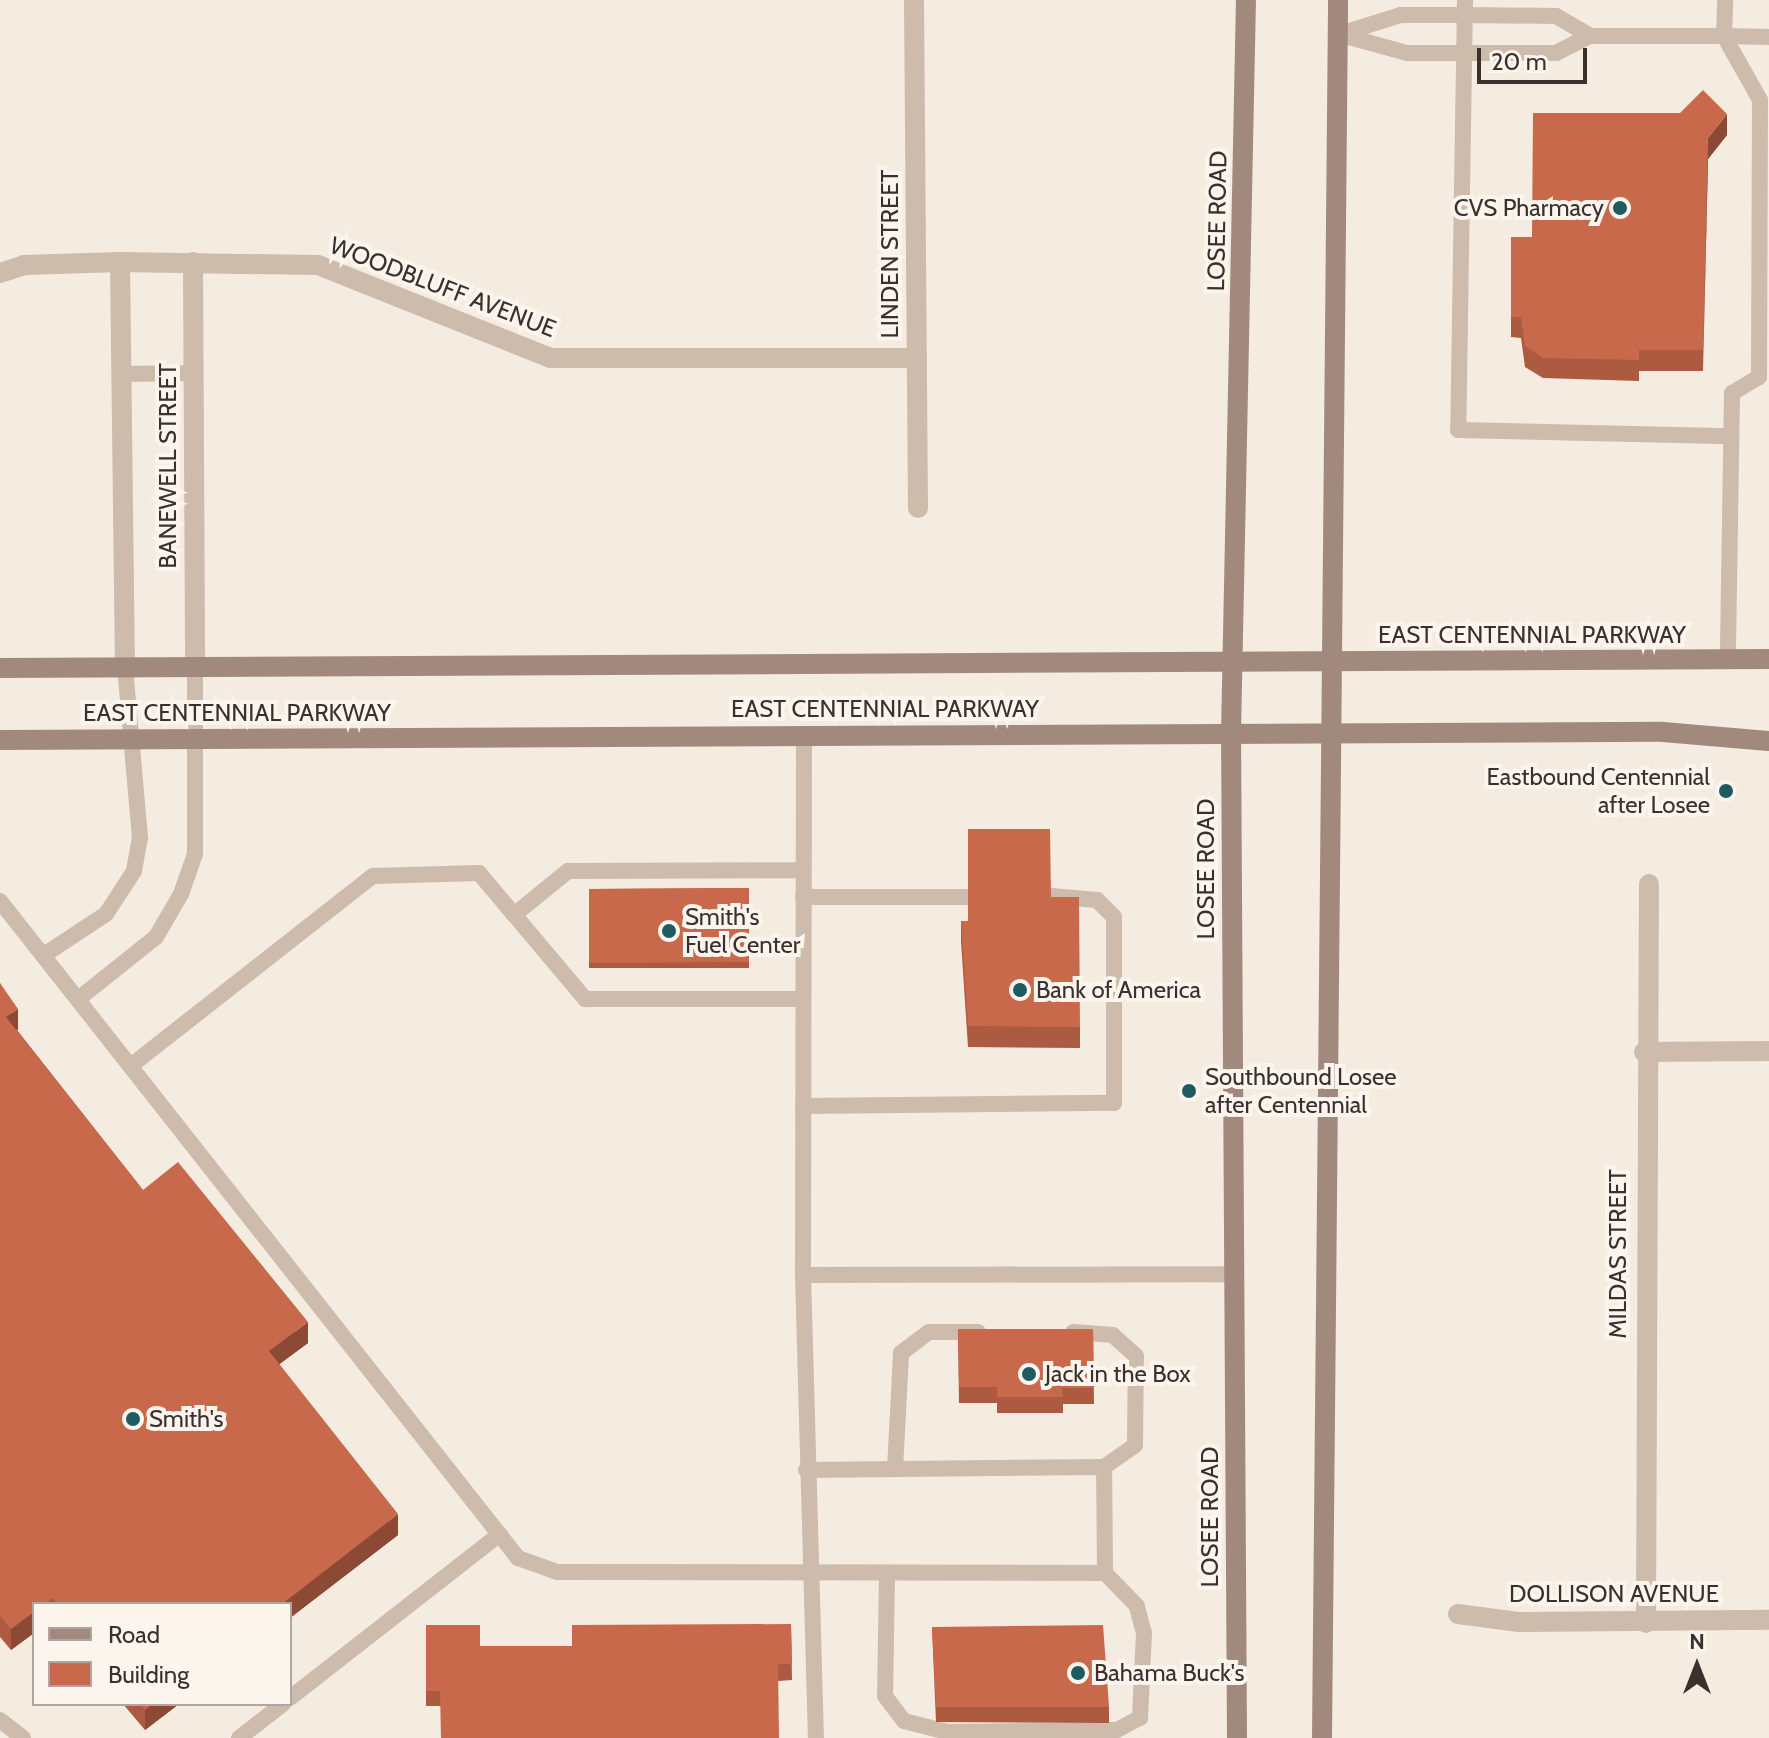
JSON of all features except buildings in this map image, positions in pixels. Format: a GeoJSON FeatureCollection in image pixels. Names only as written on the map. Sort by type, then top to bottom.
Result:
{"type":"FeatureCollection","features":[{"type":"Feature","properties":{"kind":"main road","name":"LOSEE ROAD"},"geometry":{"type":"LineString","coordinates":[[1237,1738],[1231,733],[1236,662],[1246,0]]}},
{"type":"Feature","properties":{"kind":"main road"},"geometry":{"type":"LineString","coordinates":[[1322,1738],[1335,662],[1338,0]]}},
{"type":"Feature","properties":{"kind":"main road","name":"EAST CENTENNIAL PARKWAY"},"geometry":{"type":"LineString","coordinates":[[0,668],[195,670],[1769,659]]}},
{"type":"Feature","properties":{"kind":"main road","name":"EAST CENTENNIAL PARKWAY"},"geometry":{"type":"LineString","coordinates":[[0,740],[1663,732],[1769,741]]}},
{"type":"Feature","properties":{"kind":"street","name":"LINDEN STREET"},"geometry":{"type":"LineString","coordinates":[[914,0],[918,508]]}},
{"type":"Feature","properties":{"kind":"street","name":"WOODBLUFF AVENUE"},"geometry":{"type":"LineString","coordinates":[[0,273],[24,265],[120,262],[318,265],[550,358],[917,358]]}},
{"type":"Feature","properties":{"kind":"street","name":"BANEWELL STREET"},"geometry":{"type":"LineString","coordinates":[[120,262],[125,667]]}},
{"type":"Feature","properties":{"kind":"street","name":"BANEWELL STREET"},"geometry":{"type":"LineString","coordinates":[[193,262],[195,670]]}},
{"type":"Feature","properties":{"kind":"street","name":"MILDAS STREET"},"geometry":{"type":"LineString","coordinates":[[1646,1623],[1644,1052],[1649,884]]}},
{"type":"Feature","properties":{"kind":"street"},"geometry":{"type":"LineString","coordinates":[[1644,1052],[1769,1051]]}},
{"type":"Feature","properties":{"kind":"street","name":"DOLLISON AVENUE"},"geometry":{"type":"LineString","coordinates":[[1458,1614],[1646,1623],[1769,1620]]}},
{"type":"Feature","properties":{"kind":"lane"},"geometry":{"type":"LineString","coordinates":[[1725,0],[1724,36],[1760,100],[1764,377],[1732,393],[1728,659]]}},
{"type":"Feature","properties":{"kind":"lane"},"geometry":{"type":"LineString","coordinates":[[1465,7],[1458,430],[1731,436]]}},
{"type":"Feature","properties":{"kind":"lane"},"geometry":{"type":"LineString","coordinates":[[1338,34],[1401,15],[1465,7],[1556,16],[1590,36]]}},
{"type":"Feature","properties":{"kind":"lane"},"geometry":{"type":"LineString","coordinates":[[1338,34],[1407,53],[1556,53],[1590,36],[1769,37]]}},
{"type":"Feature","properties":{"kind":"lane"},"geometry":{"type":"LineString","coordinates":[[121,374],[194,373]]}},
{"type":"Feature","properties":{"kind":"lane"},"geometry":{"type":"LineString","coordinates":[[47,953],[106,914],[134,871],[134,739],[125,667]]}},
{"type":"Feature","properties":{"kind":"lane"},"geometry":{"type":"LineString","coordinates":[[82,996],[156,937],[181,894],[195,854],[195,670]]}},
{"type":"Feature","properties":{"kind":"lane"},"geometry":{"type":"LineString","coordinates":[[804,736],[803,1275],[806,1470],[816,1738]]}},
{"type":"Feature","properties":{"kind":"lane"},"geometry":{"type":"LineString","coordinates":[[514,915],[568,871],[803,870]]}},
{"type":"Feature","properties":{"kind":"lane"},"geometry":{"type":"LineString","coordinates":[[133,1064],[373,876],[479,873],[585,999],[803,999]]}},
{"type":"Feature","properties":{"kind":"lane"},"geometry":{"type":"LineString","coordinates":[[803,1106],[1114,1103],[1114,917],[1097,900],[1051,896]]}},
{"type":"Feature","properties":{"kind":"lane"},"geometry":{"type":"LineString","coordinates":[[803,897],[968,897]]}},
{"type":"Feature","properties":{"kind":"lane"},"geometry":{"type":"LineString","coordinates":[[0,901],[82,996],[518,1558],[557,1572],[1105,1573]]}},
{"type":"Feature","properties":{"kind":"lane"},"geometry":{"type":"LineString","coordinates":[[803,1275],[1234,1274]]}},
{"type":"Feature","properties":{"kind":"lane"},"geometry":{"type":"LineString","coordinates":[[895,1469],[901,1353],[929,1332],[991,1332]]}},
{"type":"Feature","properties":{"kind":"lane"},"geometry":{"type":"LineString","coordinates":[[806,1470],[1104,1467],[1135,1445],[1136,1356],[1113,1335],[1053,1332]]}},
{"type":"Feature","properties":{"kind":"lane"},"geometry":{"type":"LineString","coordinates":[[887,1574],[885,1696],[892,1713],[919,1729],[962,1732],[1117,1730],[1140,1718],[1144,1633],[1137,1606],[1105,1573],[1104,1467]]}},
{"type":"Feature","properties":{"kind":"lane"},"geometry":{"type":"LineString","coordinates":[[292,1696],[500,1534]]}},
{"type":"Feature","properties":{"kind":"lane"},"geometry":{"type":"LineString","coordinates":[[239,1738],[280,1706]]}},
{"type":"Feature","properties":{"kind":"lane"},"geometry":{"type":"LineString","coordinates":[[0,1720],[23,1738]]}},
{"type":"Feature","properties":{"kind":"place","name":"CVS Pharmacy"},"geometry":{"type":"Point","coordinates":[1620,208]}},
{"type":"Feature","properties":{"kind":"place","name":"Eastbound Centennial after Losee"},"geometry":{"type":"Point","coordinates":[1726,791]}},
{"type":"Feature","properties":{"kind":"place","name":"Smith's Fuel Center"},"geometry":{"type":"Point","coordinates":[669,931]}},
{"type":"Feature","properties":{"kind":"place","name":"Bank of America"},"geometry":{"type":"Point","coordinates":[1020,990]}},
{"type":"Feature","properties":{"kind":"place","name":"Southbound Losee after Centennial"},"geometry":{"type":"Point","coordinates":[1189,1091]}},
{"type":"Feature","properties":{"kind":"place","name":"Jack in the Box"},"geometry":{"type":"Point","coordinates":[1029,1374]}},
{"type":"Feature","properties":{"kind":"place","name":"Smith's"},"geometry":{"type":"Point","coordinates":[133,1419]}},
{"type":"Feature","properties":{"kind":"place","name":"Bahama Buck's"},"geometry":{"type":"Point","coordinates":[1078,1673]}}]}
